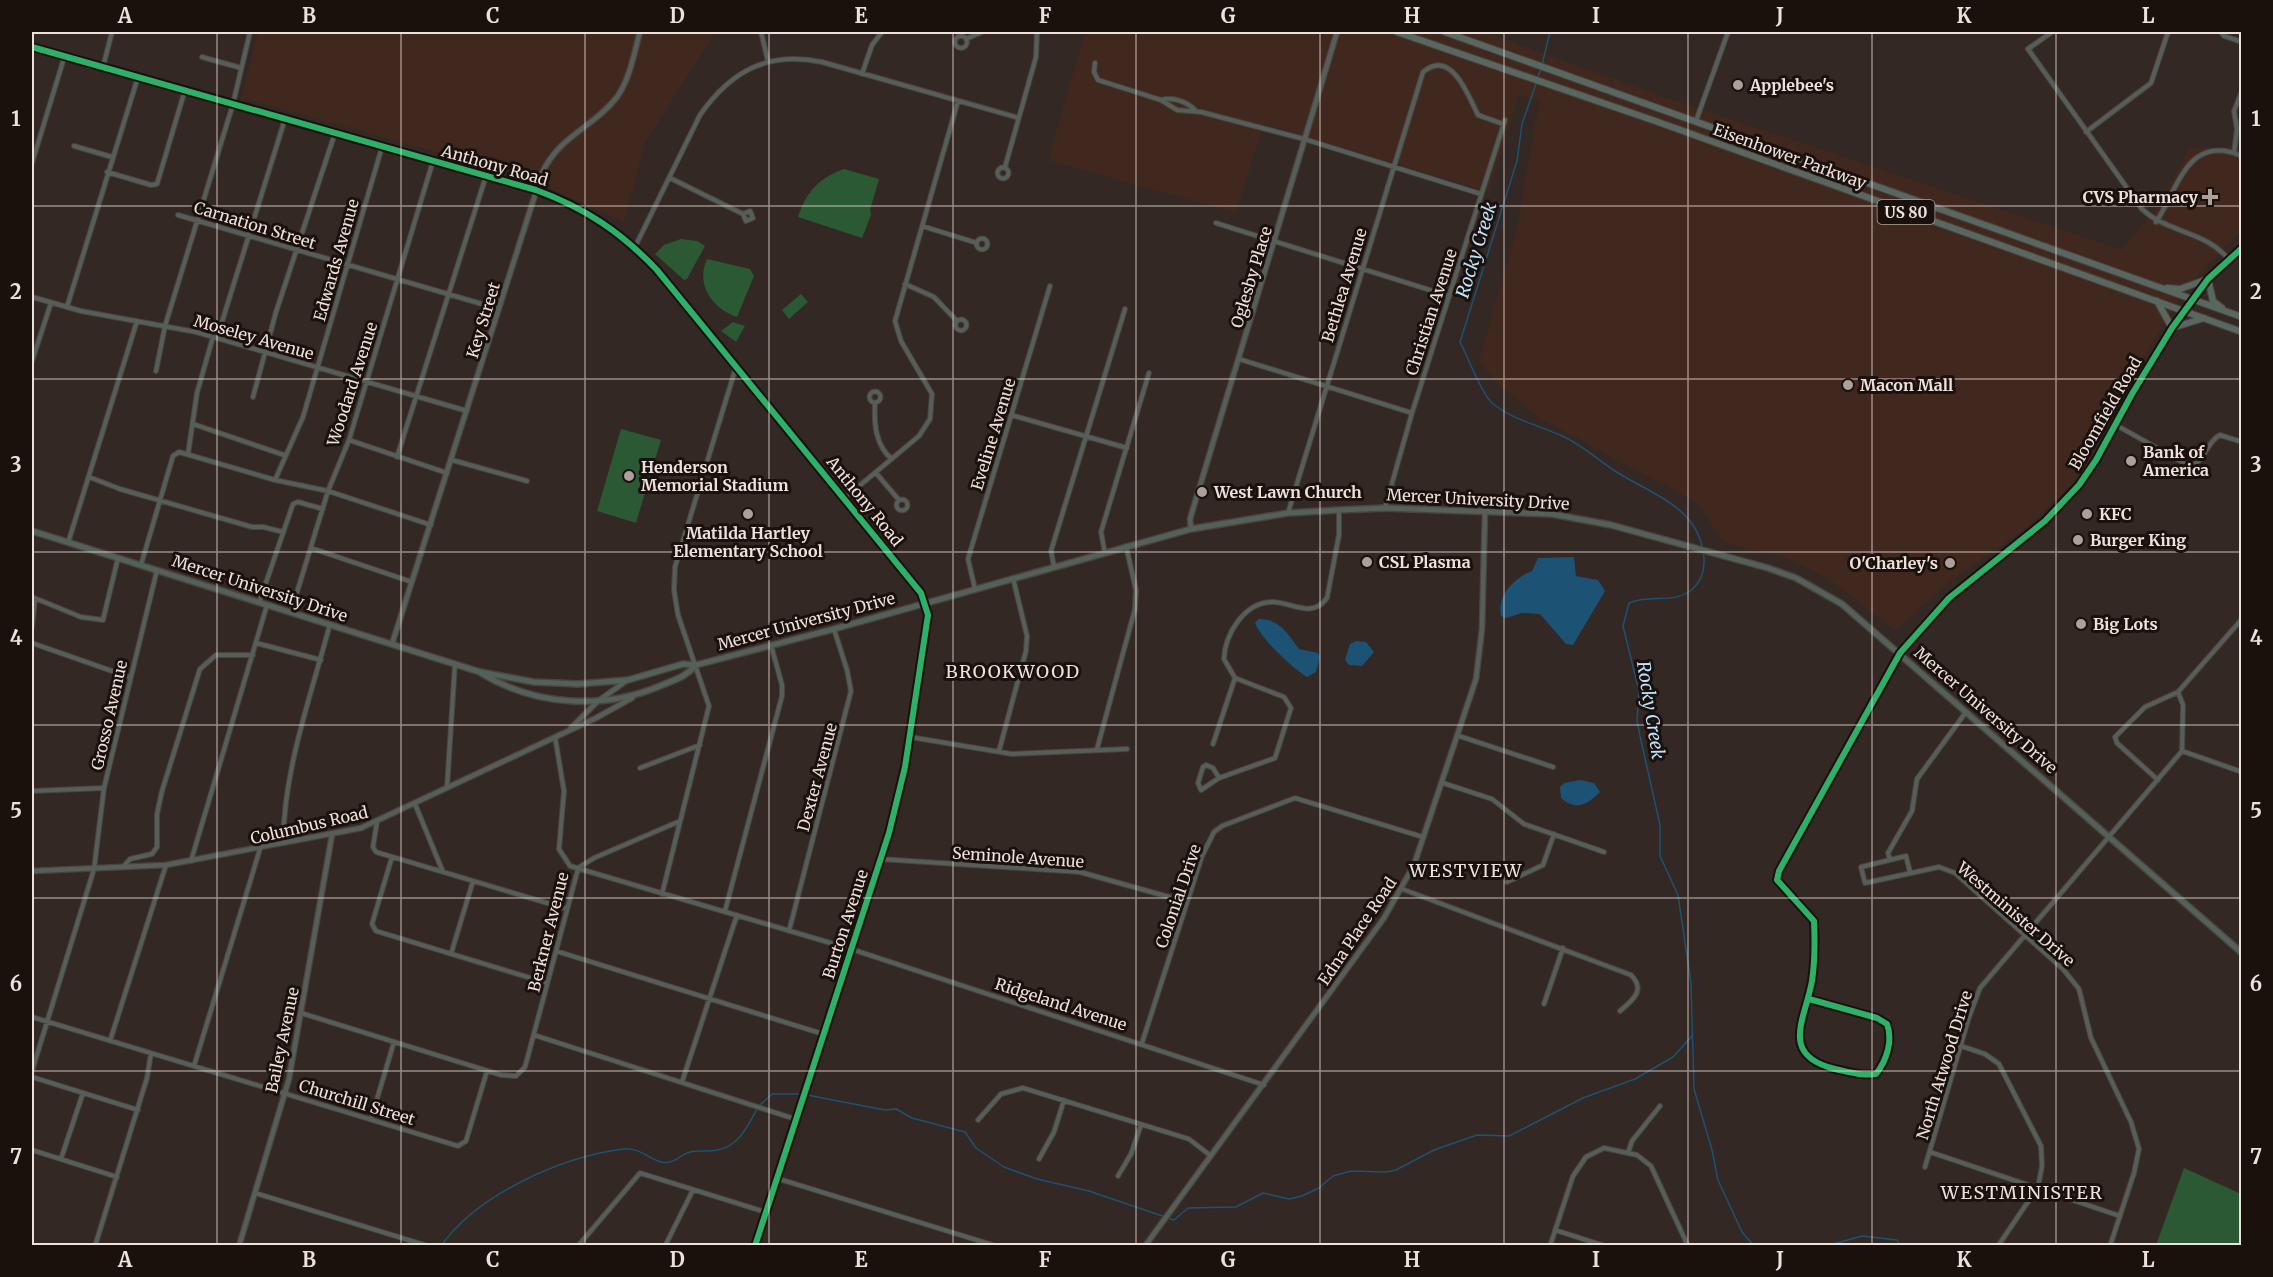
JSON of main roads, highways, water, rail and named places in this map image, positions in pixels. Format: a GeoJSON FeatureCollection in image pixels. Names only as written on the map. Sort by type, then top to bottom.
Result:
{"type":"FeatureCollection","features":[{"type":"Feature","properties":{"kind":"main road","name":"Eisenhower Parkway"},"geometry":{"type":"LineString","coordinates":[[1397,32],[1569,91],[2241,332]]}},
{"type":"Feature","properties":{"kind":"main road","name":"Eisenhower Parkway"},"geometry":{"type":"LineString","coordinates":[[1445,32],[2241,317]]}},
{"type":"Feature","properties":{"kind":"main road"},"geometry":{"type":"LineString","coordinates":[[2162,287],[2180,289],[2208,279],[2214,301],[2227,312]]}},
{"type":"Feature","properties":{"kind":"main road"},"geometry":{"type":"LineString","coordinates":[[2157,301],[2172,328],[2204,318]]}},
{"type":"Feature","properties":{"kind":"main road","name":"Mercer University Drive"},"geometry":{"type":"LineString","coordinates":[[32,531],[480,672],[556,684],[628,680],[683,664],[696,665],[834,629],[1191,529],[1288,513],[1385,508],[1568,515],[1776,571],[1817,589],[1854,612],[2241,953]]}},
{"type":"Feature","properties":{"kind":"main road","name":"Mercer University Drive"},"geometry":{"type":"LineString","coordinates":[[480,672],[493,680],[555,699],[597,702],[632,698],[688,674],[696,665]]}},
{"type":"Feature","properties":{"kind":"water"},"geometry":{"type":"Polygon","coordinates":[[[1574,557],[1576,576],[1598,580],[1605,591],[1573,645],[1566,644],[1540,614],[1522,613],[1506,618],[1501,616],[1500,608],[1504,594],[1519,578],[1532,571],[1538,558],[1574,557]]]}},
{"type":"Feature","properties":{"kind":"water"},"geometry":{"type":"Polygon","coordinates":[[[1259,619],[1278,625],[1299,649],[1318,653],[1320,657],[1316,672],[1307,677],[1286,660],[1258,630],[1255,623],[1259,619]]]}},
{"type":"Feature","properties":{"kind":"water"},"geometry":{"type":"Polygon","coordinates":[[[1356,641],[1366,642],[1374,652],[1362,666],[1349,665],[1345,660],[1350,644],[1356,641]]]}},
{"type":"Feature","properties":{"kind":"water"},"geometry":{"type":"Polygon","coordinates":[[[1580,780],[1594,783],[1600,792],[1581,805],[1566,802],[1561,798],[1560,787],[1564,783],[1580,780]]]}},
{"type":"Feature","properties":{"kind":"waterway","name":"Rocky Creek"},"geometry":{"type":"LineString","coordinates":[[1542,65],[1550,32]]}},
{"type":"Feature","properties":{"kind":"waterway","name":"Rocky Creek"},"geometry":{"type":"LineString","coordinates":[[1537,79],[1541,69]]}},
{"type":"Feature","properties":{"kind":"waterway","name":"Rocky Creek"},"geometry":{"type":"LineString","coordinates":[[1536,84],[1522,124],[1517,161],[1460,342],[1479,383],[1492,403],[1517,418],[1569,439],[1615,471],[1672,504],[1694,527],[1701,541],[1704,568],[1694,588],[1676,597],[1637,600],[1629,603],[1623,626],[1639,691],[1637,721],[1660,825],[1660,856],[1678,895],[1691,983],[1694,1089],[1712,1150],[1718,1180],[1742,1232],[1754,1246]]}},
{"type":"Feature","properties":{"kind":"waterway"},"geometry":{"type":"LineString","coordinates":[[807,1095],[885,1110],[896,1109],[912,1118],[965,1132],[976,1148],[1004,1167],[1037,1179],[1089,1191],[1174,1220],[1188,1208],[1236,1207],[1263,1193],[1289,1199],[1302,1196],[1319,1188],[1333,1176],[1351,1171],[1396,1170],[1434,1150],[1477,1135],[1509,1136],[1583,1098],[1635,1079],[1673,1057],[1692,1036]]}},
{"type":"Feature","properties":{"kind":"waterway"},"geometry":{"type":"LineString","coordinates":[[760,1105],[772,1094],[799,1094]]}},
{"type":"Feature","properties":{"kind":"waterway"},"geometry":{"type":"LineString","coordinates":[[441,1246],[476,1210],[498,1195],[548,1169],[599,1153],[623,1149],[634,1150],[666,1163],[686,1153],[714,1151],[731,1145],[737,1140],[757,1109]]}},
{"type":"Feature","properties":{"kind":"waterway","name":"Rocky Creek"},"geometry":{"type":"LineString","coordinates":[[1826,1246],[1862,1236],[1897,1240],[1900,1246]]}},
{"type":"Feature","properties":{"kind":"place","name":"Applebee's"},"geometry":{"type":"Point","coordinates":[1738,85]}},
{"type":"Feature","properties":{"kind":"place","name":"CVS Pharmacy"},"geometry":{"type":"Point","coordinates":[2210,197]}},
{"type":"Feature","properties":{"kind":"place","name":"Macon Mall"},"geometry":{"type":"Point","coordinates":[1848,385]}},
{"type":"Feature","properties":{"kind":"place","name":"Bank of America"},"geometry":{"type":"Point","coordinates":[2131,461]}},
{"type":"Feature","properties":{"kind":"place","name":"Henderson Memorial Stadium"},"geometry":{"type":"Point","coordinates":[629,476]}},
{"type":"Feature","properties":{"kind":"place","name":"West Lawn Church"},"geometry":{"type":"Point","coordinates":[1202,492]}},
{"type":"Feature","properties":{"kind":"place","name":"Matilda Hartley Elementary School"},"geometry":{"type":"Point","coordinates":[748,514]}},
{"type":"Feature","properties":{"kind":"place","name":"KFC"},"geometry":{"type":"Point","coordinates":[2087,514]}},
{"type":"Feature","properties":{"kind":"place","name":"Burger King"},"geometry":{"type":"Point","coordinates":[2078,540]}},
{"type":"Feature","properties":{"kind":"place","name":"CSL Plasma"},"geometry":{"type":"Point","coordinates":[1367,562]}},
{"type":"Feature","properties":{"kind":"place","name":"O'Charley's"},"geometry":{"type":"Point","coordinates":[1950,563]}},
{"type":"Feature","properties":{"kind":"place","name":"Big Lots"},"geometry":{"type":"Point","coordinates":[2081,624]}},
{"type":"Feature","properties":{"kind":"district","name":"BROOKWOOD"},"geometry":{"type":"Point","coordinates":[1013,671]}},
{"type":"Feature","properties":{"kind":"district","name":"WESTVIEW"},"geometry":{"type":"Point","coordinates":[1466,870]}},
{"type":"Feature","properties":{"kind":"district","name":"WESTMINISTER"},"geometry":{"type":"Point","coordinates":[2022,1192]}}]}
